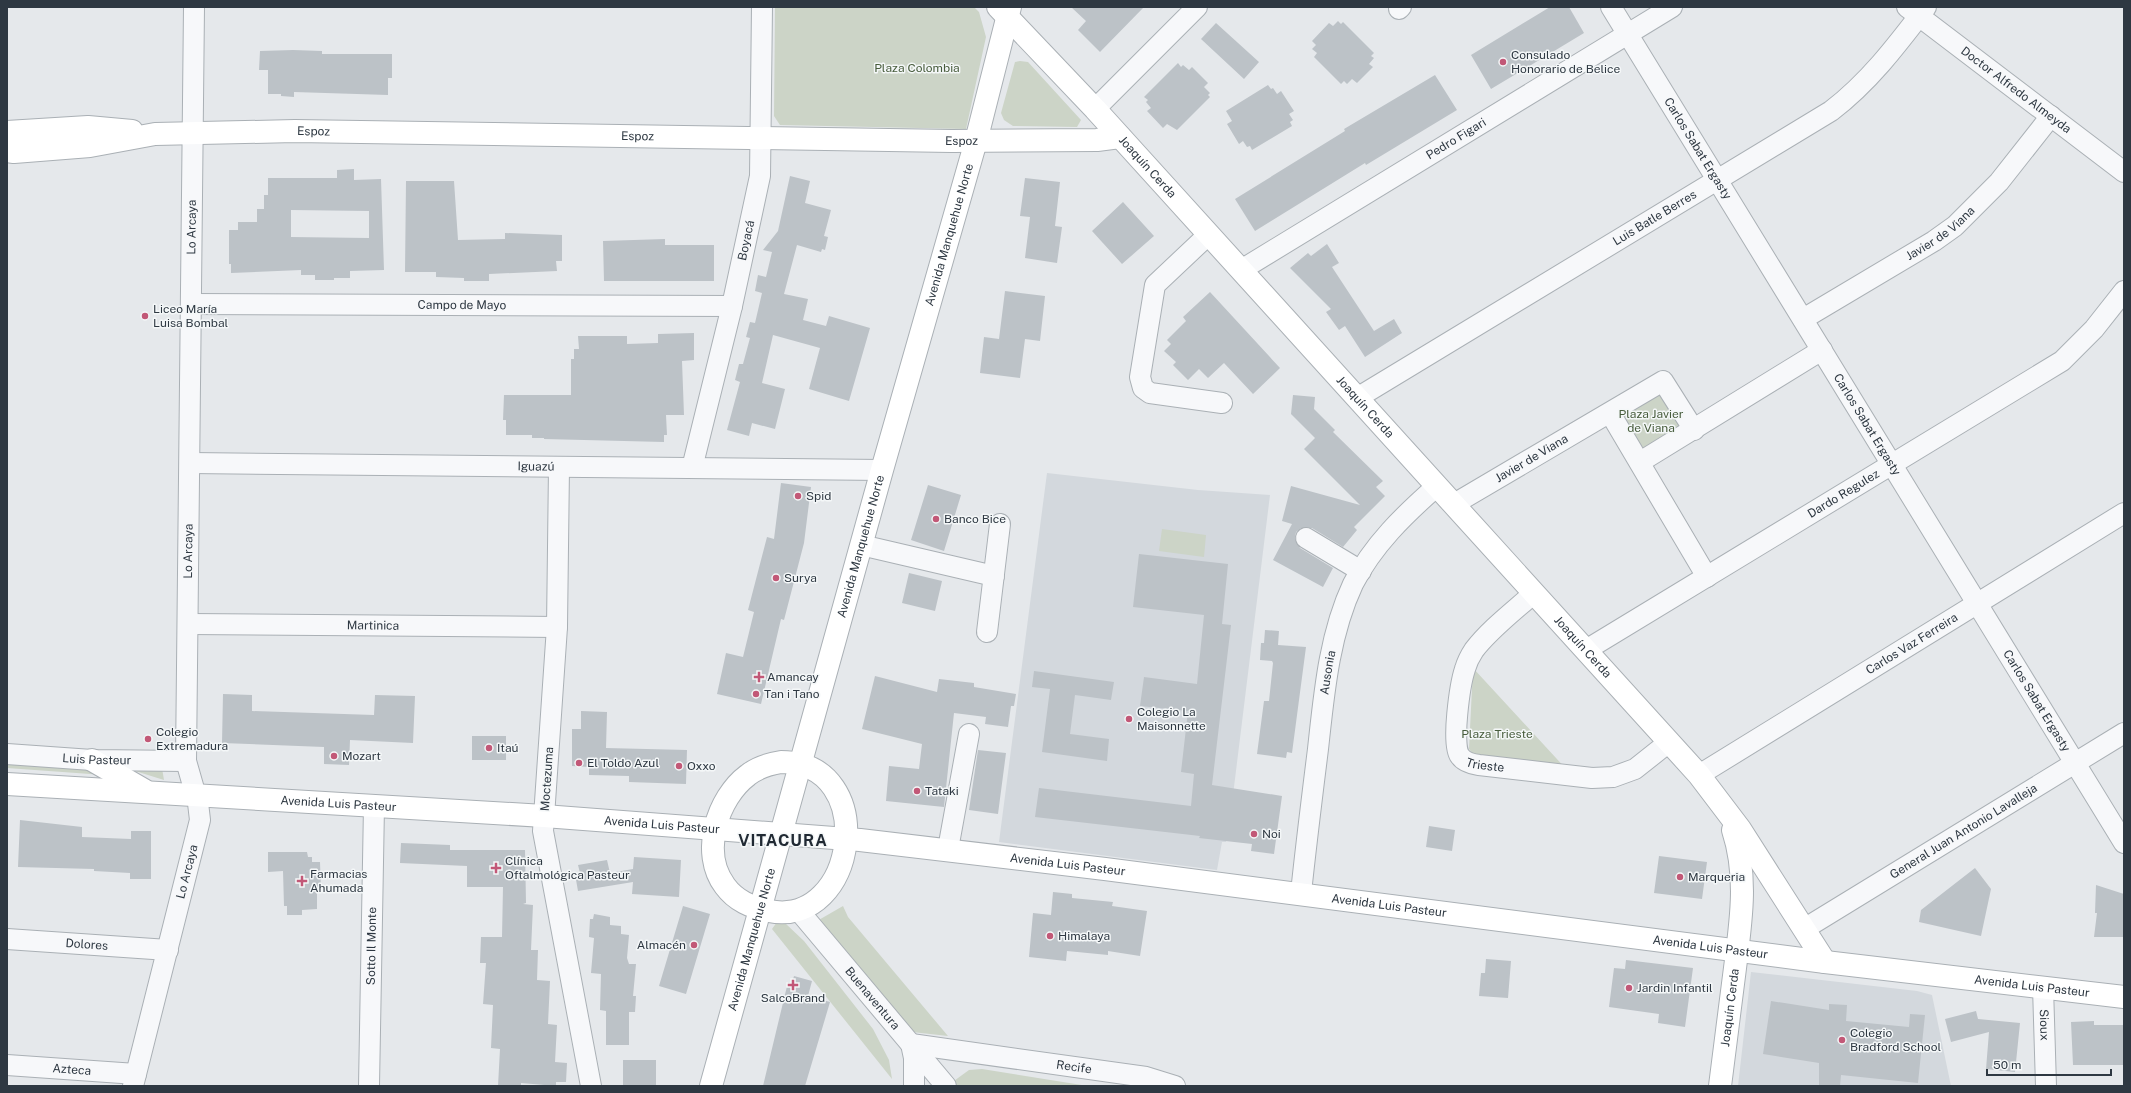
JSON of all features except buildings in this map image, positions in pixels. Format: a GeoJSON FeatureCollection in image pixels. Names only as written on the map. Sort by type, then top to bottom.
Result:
{"type":"FeatureCollection","features":[{"type":"Feature","properties":{"kind":"street","name":"Lo Arcaya"},"geometry":{"type":"LineString","coordinates":[[134,1080],[199,826],[199,811],[196,796],[186,761],[194,7]]}},
{"type":"Feature","properties":{"kind":"street","name":"Boyacá"},"geometry":{"type":"LineString","coordinates":[[692,468],[732,306],[760,176],[762,139],[762,7]]}},
{"type":"Feature","properties":{"kind":"street"},"geometry":{"type":"LineString","coordinates":[[1095,109],[1197,7]]}},
{"type":"Feature","properties":{"kind":"street","name":"Carlos Sabat Ergasty"},"geometry":{"type":"LineString","coordinates":[[1612,7],[2124,843]]}},
{"type":"Feature","properties":{"kind":"street","name":"Pedro Figari"},"geometry":{"type":"LineString","coordinates":[[1241,270],[1672,7]]}},
{"type":"Feature","properties":{"kind":"street","name":"Joaquín Cerda"},"geometry":{"type":"LineString","coordinates":[[1005,10],[1699,775],[1749,844],[1825,962]]}},
{"type":"Feature","properties":{"kind":"street","name":"Avenida Manquehue Norte"},"geometry":{"type":"LineString","coordinates":[[711,1086],[780,833],[976,141],[1005,10]]}},
{"type":"Feature","properties":{"kind":"street","name":"Doctor Alfredo Almeyda"},"geometry":{"type":"LineString","coordinates":[[1917,10],[2050,116],[2124,172]]}},
{"type":"Feature","properties":{"kind":"street","name":"Luis Batle Berres"},"geometry":{"type":"LineString","coordinates":[[1357,398],[1819,118],[1847,99],[1885,60],[1917,10]]}},
{"type":"Feature","properties":{"kind":"street","name":"Javier de Viana"},"geometry":{"type":"LineString","coordinates":[[1803,319],[1934,241],[1955,226],[1999,182],[2050,116]]}},
{"type":"Feature","properties":{"kind":"street","name":"Espoz"},"geometry":{"type":"LineString","coordinates":[[7,132],[88,127],[156,134]]}},
{"type":"Feature","properties":{"kind":"street","name":"Espoz"},"geometry":{"type":"LineString","coordinates":[[7,151],[90,146],[156,134],[192,132],[295,131],[976,141],[1097,140],[1120,137]]}},
{"type":"Feature","properties":{"kind":"street"},"geometry":{"type":"LineString","coordinates":[[1208,234],[1155,285],[1140,377],[1143,388],[1150,393],[1222,403]]}},
{"type":"Feature","properties":{"kind":"street","name":"Dardo Regulez"},"geometry":{"type":"LineString","coordinates":[[1586,650],[2062,361],[2094,329],[2124,291]]}},
{"type":"Feature","properties":{"kind":"street","name":"Campo de Mayo"},"geometry":{"type":"LineString","coordinates":[[192,304],[732,306]]}},
{"type":"Feature","properties":{"kind":"street"},"geometry":{"type":"LineString","coordinates":[[1640,462],[1822,350]]}},
{"type":"Feature","properties":{"kind":"street","name":"Javier de Viana"},"geometry":{"type":"LineString","coordinates":[[1454,504],[1663,381],[1694,430]]}},
{"type":"Feature","properties":{"kind":"street"},"geometry":{"type":"LineString","coordinates":[[1610,413],[1707,577]]}},
{"type":"Feature","properties":{"kind":"street","name":"Iguazú"},"geometry":{"type":"LineString","coordinates":[[190,463],[882,470]]}},
{"type":"Feature","properties":{"kind":"street","name":"Moctezuma"},"geometry":{"type":"LineString","coordinates":[[559,467],[557,627],[544,816],[544,845],[590,1086]]}},
{"type":"Feature","properties":{"kind":"street","name":"Ausonia"},"geometry":{"type":"LineString","coordinates":[[1301,894],[1321,722],[1334,641],[1347,598],[1361,571],[1391,530],[1437,486]]}},
{"type":"Feature","properties":{"kind":"street","name":"Carlos Vaz Ferreira"},"geometry":{"type":"LineString","coordinates":[[1699,775],[2124,513]]}},
{"type":"Feature","properties":{"kind":"street"},"geometry":{"type":"LineString","coordinates":[[987,632],[1000,524]]}},
{"type":"Feature","properties":{"kind":"street"},"geometry":{"type":"LineString","coordinates":[[1306,538],[1361,571]]}},
{"type":"Feature","properties":{"kind":"street"},"geometry":{"type":"LineString","coordinates":[[861,545],[994,576]]}},
{"type":"Feature","properties":{"kind":"street","name":"Trieste"},"geometry":{"type":"LineString","coordinates":[[1534,593],[1481,643],[1469,659],[1462,678],[1456,743],[1459,756],[1470,763],[1479,765],[1603,778],[1623,775],[1635,769],[1669,742]]}},
{"type":"Feature","properties":{"kind":"street","name":"Martinica"},"geometry":{"type":"LineString","coordinates":[[188,624],[557,627]]}},
{"type":"Feature","properties":{"kind":"street","name":"General Juan Antonio Lavalleja"},"geometry":{"type":"LineString","coordinates":[[1804,930],[2124,733]]}},
{"type":"Feature","properties":{"kind":"street"},"geometry":{"type":"LineString","coordinates":[[948,849],[969,734]]}},
{"type":"Feature","properties":{"kind":"street","name":"Luis Pasteur"},"geometry":{"type":"LineString","coordinates":[[7,754],[92,760],[186,761]]}},
{"type":"Feature","properties":{"kind":"street"},"geometry":{"type":"LineString","coordinates":[[92,760],[148,792]]}},
{"type":"Feature","properties":{"kind":"street"},"geometry":{"type":"LineString","coordinates":[[772,763],[800,763],[825,776],[838,793],[846,818],[845,838],[840,865],[832,882],[819,899],[799,910],[778,913],[760,909],[737,899],[718,876],[713,856],[715,828],[726,802],[746,776],[772,763]]}},
{"type":"Feature","properties":{"kind":"street","name":"Avenida Luis Pasteur"},"geometry":{"type":"LineString","coordinates":[[7,784],[544,816],[845,838],[948,849],[1825,962],[2124,997]]}},
{"type":"Feature","properties":{"kind":"street","name":"Sotto Il Monte"},"geometry":{"type":"LineString","coordinates":[[369,1086],[374,806]]}},
{"type":"Feature","properties":{"kind":"street","name":"Joaquín Cerda"},"geometry":{"type":"LineString","coordinates":[[1720,1086],[1741,926],[1743,881],[1740,852],[1726,812]]}},
{"type":"Feature","properties":{"kind":"street","name":"Buenaventura"},"geometry":{"type":"LineString","coordinates":[[799,910],[943,1082]]}},
{"type":"Feature","properties":{"kind":"street","name":"Dolores"},"geometry":{"type":"LineString","coordinates":[[7,939],[168,950]]}},
{"type":"Feature","properties":{"kind":"street","name":"Sioux"},"geometry":{"type":"LineString","coordinates":[[2043,987],[2046,1086]]}},
{"type":"Feature","properties":{"kind":"street"},"geometry":{"type":"LineString","coordinates":[[911,1044],[914,1058],[914,1086]]}},
{"type":"Feature","properties":{"kind":"street","name":"Recife"},"geometry":{"type":"LineString","coordinates":[[911,1044],[971,1054],[1146,1077],[1175,1086]]}},
{"type":"Feature","properties":{"kind":"street","name":"Recife"},"geometry":{"type":"LineString","coordinates":[[943,1082],[949,1064],[954,1059],[971,1054]]}},
{"type":"Feature","properties":{"kind":"street","name":"Azteca"},"geometry":{"type":"LineString","coordinates":[[7,1065],[134,1080]]}},
{"type":"Feature","properties":{"kind":"shaded area","name":"Colegio La Maisonnette"},"geometry":{"type":"Polygon","coordinates":[[[1047,473],[1198,490],[1270,495],[1234,787],[1226,842],[1222,842],[1217,870],[999,842],[1047,473]]]}},
{"type":"Feature","properties":{"kind":"shaded area","name":"Colegio Bradford School"},"geometry":{"type":"Polygon","coordinates":[[[1751,972],[1917,991],[1932,995],[1951,1086],[1738,1086],[1751,972]]]}},
{"type":"Feature","properties":{"kind":"green space","name":"Plaza Colombia"},"geometry":{"type":"Polygon","coordinates":[[[775,7],[974,7],[979,12],[986,37],[966,129],[780,125],[774,116],[775,7]]]}},
{"type":"Feature","properties":{"kind":"green space"},"geometry":{"type":"Polygon","coordinates":[[[1015,62],[1028,62],[1081,120],[1077,127],[1013,126],[1004,120],[1001,113],[1015,62]]]}},
{"type":"Feature","properties":{"kind":"green space","name":"Plaza Javier de Viana"},"geometry":{"type":"Polygon","coordinates":[[[1661,385],[1687,429],[1642,457],[1615,412],[1661,385]]]}},
{"type":"Feature","properties":{"kind":"green space"},"geometry":{"type":"Polygon","coordinates":[[[1162,529],[1206,535],[1204,557],[1159,551],[1162,529]]]}},
{"type":"Feature","properties":{"kind":"green space","name":"Plaza Trieste"},"geometry":{"type":"Polygon","coordinates":[[[1473,668],[1568,771],[1476,758],[1469,749],[1473,668]]]}},
{"type":"Feature","properties":{"kind":"green space"},"geometry":{"type":"Polygon","coordinates":[[[7,763],[94,767],[104,775],[7,768],[7,763]]]}},
{"type":"Feature","properties":{"kind":"green space"},"geometry":{"type":"Polygon","coordinates":[[[119,766],[162,768],[164,780],[119,766]]]}},
{"type":"Feature","properties":{"kind":"green space"},"geometry":{"type":"Polygon","coordinates":[[[843,906],[848,917],[948,1036],[912,1032],[817,921],[843,906]]]}},
{"type":"Feature","properties":{"kind":"green space"},"geometry":{"type":"Polygon","coordinates":[[[777,922],[785,923],[804,941],[873,1029],[889,1060],[892,1079],[772,929],[777,922]]]}},
{"type":"Feature","properties":{"kind":"green space"},"geometry":{"type":"Polygon","coordinates":[[[982,1069],[1088,1086],[947,1086],[969,1070],[982,1069]]]}},
{"type":"Feature","properties":{"kind":"place","name":"Consulado Honorario de Belice"},"geometry":{"type":"Point","coordinates":[1503,62]}},
{"type":"Feature","properties":{"kind":"place","name":"Liceo María Luisa Bombal"},"geometry":{"type":"Point","coordinates":[145,316]}},
{"type":"Feature","properties":{"kind":"place","name":"Spid"},"geometry":{"type":"Point","coordinates":[798,496]}},
{"type":"Feature","properties":{"kind":"place","name":"Banco Bice"},"geometry":{"type":"Point","coordinates":[936,519]}},
{"type":"Feature","properties":{"kind":"place","name":"Surya"},"geometry":{"type":"Point","coordinates":[776,578]}},
{"type":"Feature","properties":{"kind":"place","name":"Amancay"},"geometry":{"type":"Point","coordinates":[759,677]}},
{"type":"Feature","properties":{"kind":"place","name":"Tan i Tano"},"geometry":{"type":"Point","coordinates":[756,694]}},
{"type":"Feature","properties":{"kind":"place","name":"Colegio La Maisonnette"},"geometry":{"type":"Point","coordinates":[1129,719]}},
{"type":"Feature","properties":{"kind":"place","name":"Colegio Extremadura"},"geometry":{"type":"Point","coordinates":[148,739]}},
{"type":"Feature","properties":{"kind":"place","name":"Itaú"},"geometry":{"type":"Point","coordinates":[489,748]}},
{"type":"Feature","properties":{"kind":"place","name":"Mozart"},"geometry":{"type":"Point","coordinates":[334,756]}},
{"type":"Feature","properties":{"kind":"place","name":"El Toldo Azul"},"geometry":{"type":"Point","coordinates":[579,763]}},
{"type":"Feature","properties":{"kind":"place","name":"Oxxo"},"geometry":{"type":"Point","coordinates":[679,766]}},
{"type":"Feature","properties":{"kind":"place","name":"Tataki"},"geometry":{"type":"Point","coordinates":[917,791]}},
{"type":"Feature","properties":{"kind":"place","name":"Noi"},"geometry":{"type":"Point","coordinates":[1254,834]}},
{"type":"Feature","properties":{"kind":"place","name":"Clínica Oftalmológica Pasteur"},"geometry":{"type":"Point","coordinates":[496,868]}},
{"type":"Feature","properties":{"kind":"place","name":"Marqueria"},"geometry":{"type":"Point","coordinates":[1680,877]}},
{"type":"Feature","properties":{"kind":"place","name":"Farmacias Ahumada"},"geometry":{"type":"Point","coordinates":[302,881]}},
{"type":"Feature","properties":{"kind":"place","name":"Himalaya"},"geometry":{"type":"Point","coordinates":[1050,936]}},
{"type":"Feature","properties":{"kind":"place","name":"Almacén"},"geometry":{"type":"Point","coordinates":[694,945]}},
{"type":"Feature","properties":{"kind":"place","name":"SalcoBrand"},"geometry":{"type":"Point","coordinates":[793,985]}},
{"type":"Feature","properties":{"kind":"place","name":"Jardin Infantil"},"geometry":{"type":"Point","coordinates":[1629,988]}},
{"type":"Feature","properties":{"kind":"place","name":"Colegio Bradford School"},"geometry":{"type":"Point","coordinates":[1842,1040]}},
{"type":"Feature","properties":{"kind":"district","name":"VITACURA"},"geometry":{"type":"Point","coordinates":[783,840]}}]}
